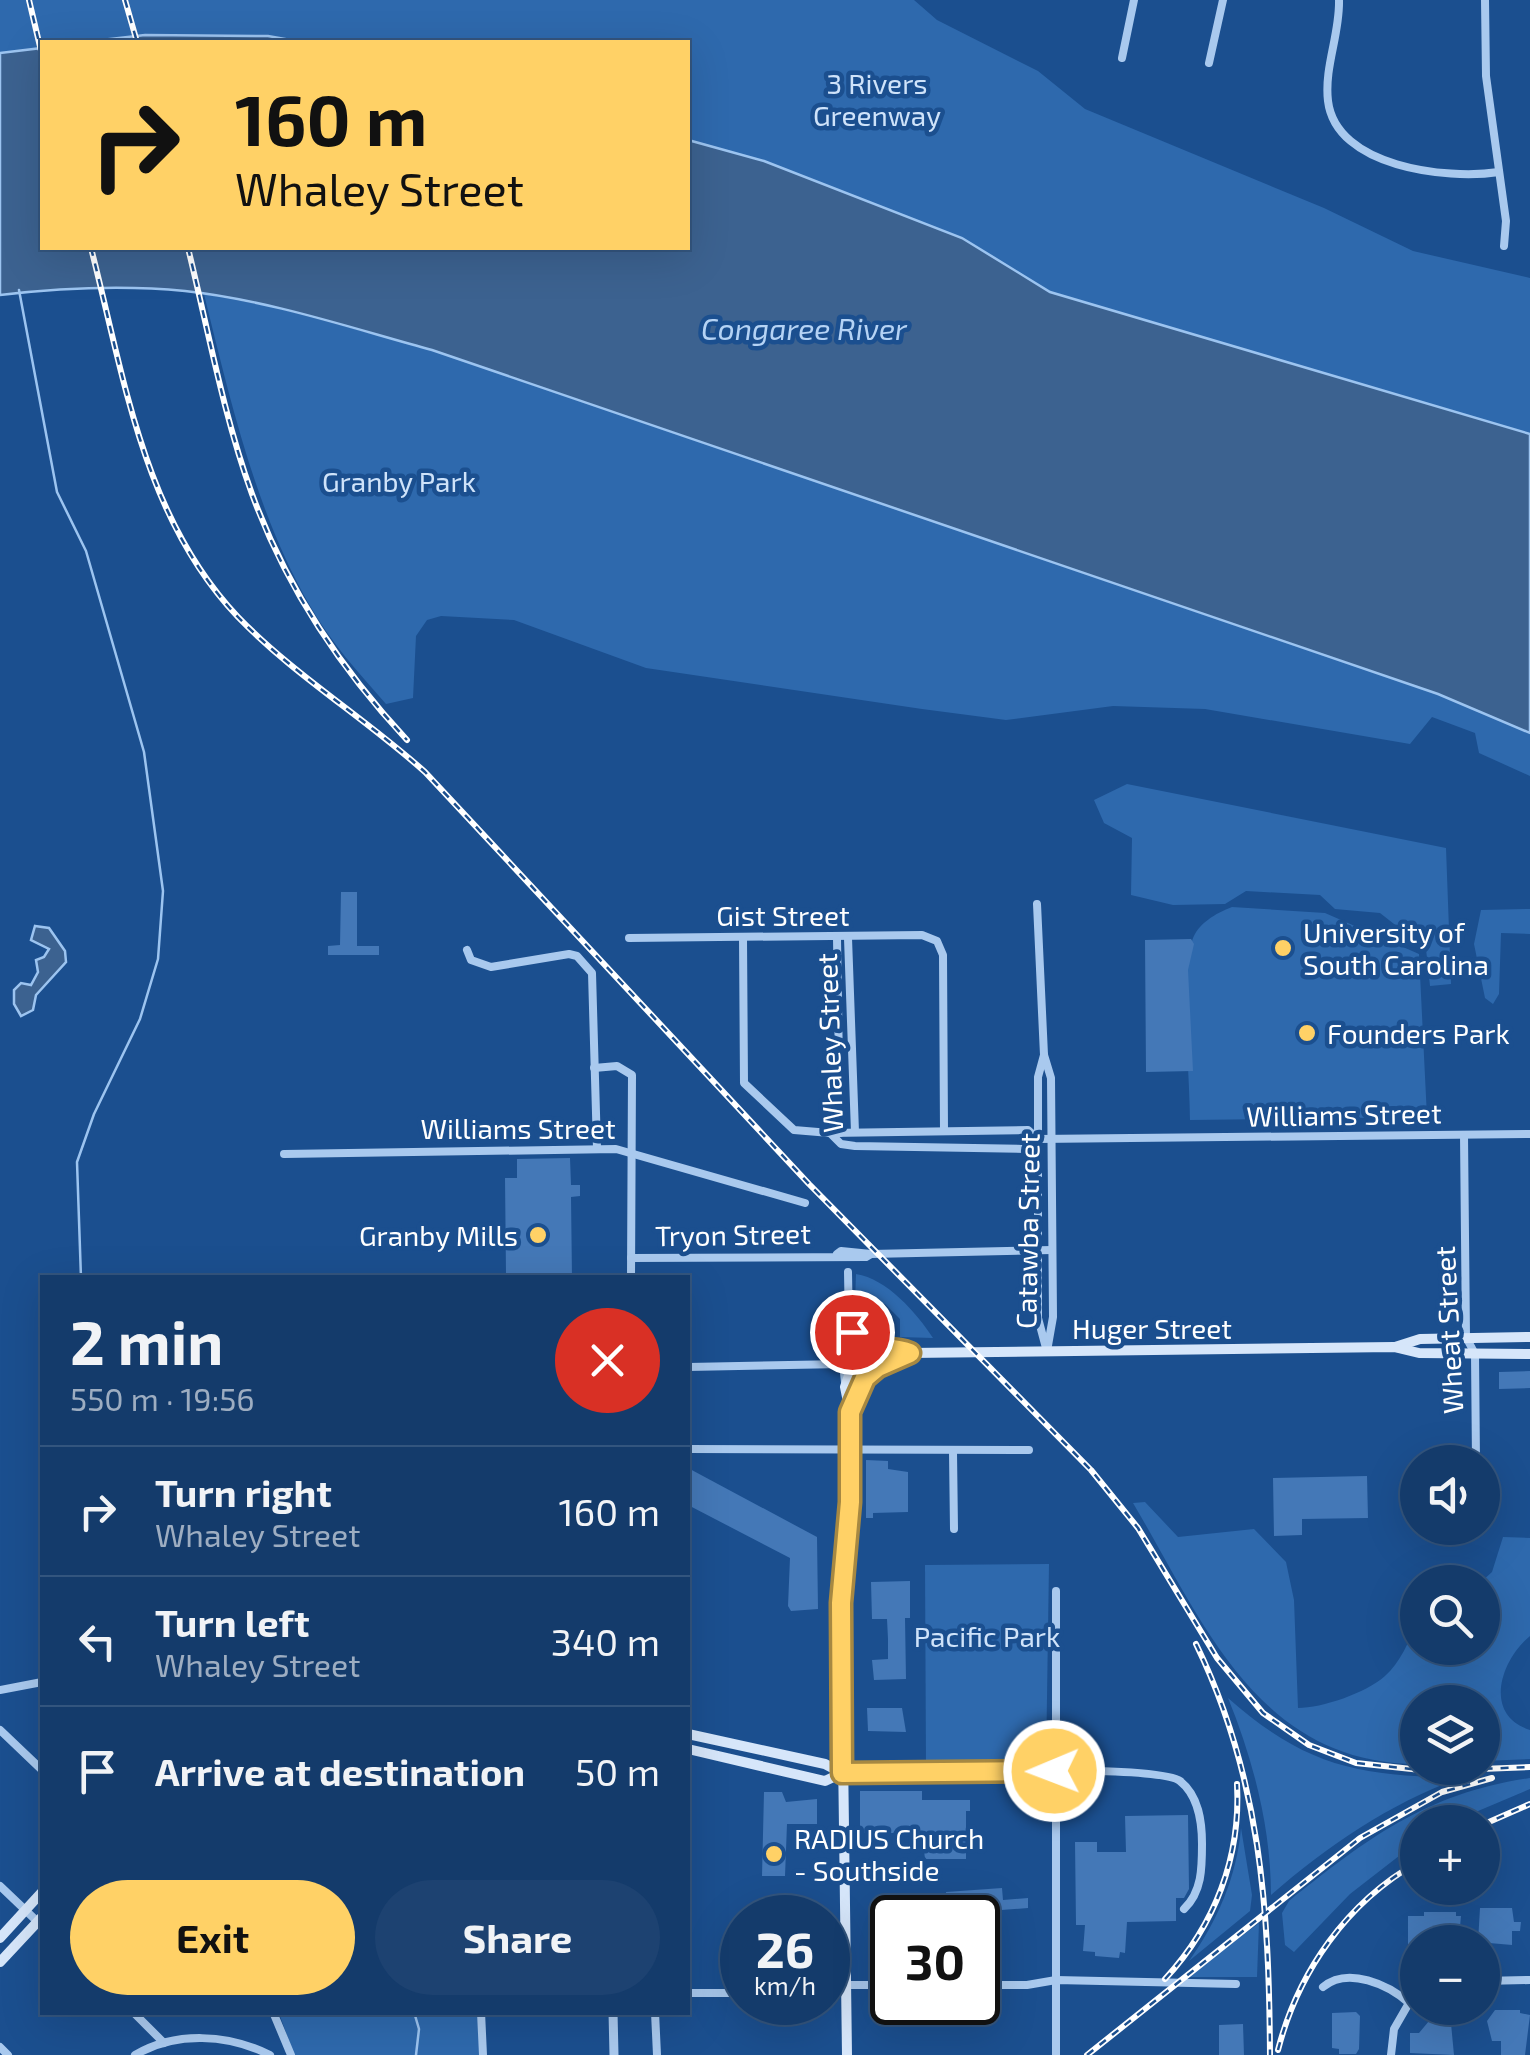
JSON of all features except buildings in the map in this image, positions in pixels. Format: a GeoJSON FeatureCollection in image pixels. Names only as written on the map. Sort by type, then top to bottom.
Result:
{"type":"FeatureCollection","features":[{"type":"Feature","properties":{"kind":"main road","name":"Huger Street"},"geometry":{"type":"LineString","coordinates":[[1394,1347],[1420,1339],[1530,1337]]}},
{"type":"Feature","properties":{"kind":"main road"},"geometry":{"type":"LineString","coordinates":[[844,1895],[841,1603],[850,1512],[851,1451],[846,1386],[849,1373],[874,1349],[893,1346],[910,1353]]}},
{"type":"Feature","properties":{"kind":"main road","name":"Huger Street"},"geometry":{"type":"LineString","coordinates":[[910,1353],[1394,1347],[1419,1353],[1530,1354]]}},
{"type":"Feature","properties":{"kind":"main road"},"geometry":{"type":"LineString","coordinates":[[850,1412],[865,1378],[910,1353]]}},
{"type":"Feature","properties":{"kind":"main road"},"geometry":{"type":"LineString","coordinates":[[690,1734],[825,1764],[842,1773]]}},
{"type":"Feature","properties":{"kind":"main road"},"geometry":{"type":"LineString","coordinates":[[690,1749],[825,1781],[842,1773]]}},
{"type":"Feature","properties":{"kind":"main road"},"geometry":{"type":"LineString","coordinates":[[0,1938],[40,1894]]}},
{"type":"Feature","properties":{"kind":"main road"},"geometry":{"type":"LineString","coordinates":[[0,1962],[40,1923]]}},
{"type":"Feature","properties":{"kind":"main road"},"geometry":{"type":"LineString","coordinates":[[846,2025],[847,2055]]}},
{"type":"Feature","properties":{"kind":"street"},"geometry":{"type":"LineString","coordinates":[[1122,58],[1134,0]]}},
{"type":"Feature","properties":{"kind":"street"},"geometry":{"type":"LineString","coordinates":[[1209,63],[1223,0]]}},
{"type":"Feature","properties":{"kind":"street"},"geometry":{"type":"LineString","coordinates":[[1339,0],[1327,97],[1331,118],[1346,139],[1372,154],[1420,170],[1446,175],[1499,172]]}},
{"type":"Feature","properties":{"kind":"street"},"geometry":{"type":"LineString","coordinates":[[1485,0],[1486,76],[1506,221],[1504,246]]}},
{"type":"Feature","properties":{"kind":"street","name":"Catawba Street"},"geometry":{"type":"LineString","coordinates":[[1037,904],[1044,1054],[1051,1078],[1053,1318],[1047,1351]]}},
{"type":"Feature","properties":{"kind":"street","name":"Gist Street"},"geometry":{"type":"LineString","coordinates":[[629,938],[922,935],[937,941],[942,956],[944,1130]]}},
{"type":"Feature","properties":{"kind":"street"},"geometry":{"type":"LineString","coordinates":[[743,938],[744,1083],[794,1130],[835,1133]]}},
{"type":"Feature","properties":{"kind":"street","name":"Whaley Street"},"geometry":{"type":"LineString","coordinates":[[835,1133],[836,938]]}},
{"type":"Feature","properties":{"kind":"street","name":"Whaley Street"},"geometry":{"type":"LineString","coordinates":[[848,938],[855,1146]]}},
{"type":"Feature","properties":{"kind":"street"},"geometry":{"type":"LineString","coordinates":[[468,950],[471,960],[491,967],[539,956],[578,956],[592,973],[597,1148]]}},
{"type":"Feature","properties":{"kind":"street","name":"Catawba Street"},"geometry":{"type":"LineString","coordinates":[[1044,1054],[1038,1077],[1038,1318],[1047,1351]]}},
{"type":"Feature","properties":{"kind":"street"},"geometry":{"type":"LineString","coordinates":[[594,1068],[617,1066],[632,1075],[631,1275]]}},
{"type":"Feature","properties":{"kind":"street","name":"Williams Street"},"geometry":{"type":"LineString","coordinates":[[1038,1139],[1028,1130],[835,1133],[840,1144],[855,1146],[1027,1150],[1038,1139],[1052,1138],[1530,1134]]}},
{"type":"Feature","properties":{"kind":"street","name":"Wheat Street"},"geometry":{"type":"LineString","coordinates":[[1464,1135],[1466,1337],[1475,1354],[1476,1445]]}},
{"type":"Feature","properties":{"kind":"street","name":"Williams Street"},"geometry":{"type":"LineString","coordinates":[[284,1154],[597,1148],[633,1152],[805,1202]]}},
{"type":"Feature","properties":{"kind":"street","name":"Tryon Street"},"geometry":{"type":"LineString","coordinates":[[630,1258],[1052,1250]]}},
{"type":"Feature","properties":{"kind":"street"},"geometry":{"type":"LineString","coordinates":[[846,1386],[842,1364],[849,1328],[848,1272]]}},
{"type":"Feature","properties":{"kind":"street"},"geometry":{"type":"LineString","coordinates":[[849,1328],[856,1342],[874,1349]]}},
{"type":"Feature","properties":{"kind":"street"},"geometry":{"type":"LineString","coordinates":[[846,1340],[861,1358],[883,1365]]}},
{"type":"Feature","properties":{"kind":"street"},"geometry":{"type":"LineString","coordinates":[[690,1366],[842,1364]]}},
{"type":"Feature","properties":{"kind":"street"},"geometry":{"type":"LineString","coordinates":[[690,1449],[1029,1450]]}},
{"type":"Feature","properties":{"kind":"street"},"geometry":{"type":"LineString","coordinates":[[953,1452],[954,1529]]}},
{"type":"Feature","properties":{"kind":"street"},"geometry":{"type":"LineString","coordinates":[[1056,1591],[1056,2055]]}},
{"type":"Feature","properties":{"kind":"street"},"geometry":{"type":"LineString","coordinates":[[0,1690],[40,1682]]}},
{"type":"Feature","properties":{"kind":"street"},"geometry":{"type":"LineString","coordinates":[[0,1730],[40,1768]]}},
{"type":"Feature","properties":{"kind":"street"},"geometry":{"type":"LineString","coordinates":[[842,1773],[1054,1771],[1170,1775],[1190,1791],[1200,1814],[1202,1871],[1192,1901],[1184,1909]]}},
{"type":"Feature","properties":{"kind":"street"},"geometry":{"type":"LineString","coordinates":[[0,1886],[40,1921]]}},
{"type":"Feature","properties":{"kind":"street"},"geometry":{"type":"LineString","coordinates":[[1000,1984],[1056,1980],[1236,1984]]}},
{"type":"Feature","properties":{"kind":"street"},"geometry":{"type":"LineString","coordinates":[[1323,1987],[1331,1981],[1378,1980],[1400,1996]]}},
{"type":"Feature","properties":{"kind":"street"},"geometry":{"type":"LineString","coordinates":[[1500,1980],[1530,1980]]}},
{"type":"Feature","properties":{"kind":"street"},"geometry":{"type":"LineString","coordinates":[[690,1994],[720,1993]]}},
{"type":"Feature","properties":{"kind":"street"},"geometry":{"type":"LineString","coordinates":[[135,2015],[164,2043]]}},
{"type":"Feature","properties":{"kind":"street"},"geometry":{"type":"LineString","coordinates":[[274,2015],[291,2055]]}},
{"type":"Feature","properties":{"kind":"street"},"geometry":{"type":"LineString","coordinates":[[481,2015],[483,2055]]}},
{"type":"Feature","properties":{"kind":"street"},"geometry":{"type":"LineString","coordinates":[[613,2015],[614,2055]]}},
{"type":"Feature","properties":{"kind":"street"},"geometry":{"type":"LineString","coordinates":[[655,2015],[657,2055]]}},
{"type":"Feature","properties":{"kind":"street"},"geometry":{"type":"LineString","coordinates":[[1390,2055],[1394,2029],[1400,2019]]}},
{"type":"Feature","properties":{"kind":"street"},"geometry":{"type":"LineString","coordinates":[[135,2055],[164,2043],[224,2039],[270,2055]]}},
{"type":"Feature","properties":{"kind":"street"},"geometry":{"type":"LineString","coordinates":[[0,2047],[8,2055]]}},
{"type":"Feature","properties":{"kind":"green space","name":"3 Rivers Greenway"},"geometry":{"type":"Polygon","coordinates":[[[0,0],[914,0],[937,20],[1038,71],[1085,109],[1324,208],[1413,251],[1530,278],[1530,434],[1050,292],[962,238],[764,161],[690,141],[690,40],[291,40],[268,36],[40,40],[40,48],[0,53],[0,0]]]}},
{"type":"Feature","properties":{"kind":"green space","name":"Granby Park"},"geometry":{"type":"Polygon","coordinates":[[[204,294],[273,307],[432,350],[1438,694],[1530,733],[1530,776],[1479,753],[1475,733],[1432,717],[1410,744],[1205,709],[1113,706],[1006,720],[646,668],[514,620],[441,616],[427,620],[416,636],[413,698],[386,704],[317,618],[273,531],[246,453],[204,294]]]}},
{"type":"Feature","properties":{"kind":"green space"},"geometry":{"type":"Polygon","coordinates":[[[1127,784],[1446,848],[1451,984],[1430,986],[1426,949],[1380,913],[1335,909],[1320,895],[1246,891],[1225,904],[1173,905],[1131,895],[1132,838],[1104,823],[1094,800],[1127,784]]]}},
{"type":"Feature","properties":{"kind":"green space","name":"Founders Park"},"geometry":{"type":"Polygon","coordinates":[[[1232,907],[1325,913],[1419,954],[1427,1117],[1190,1120],[1188,958],[1198,929],[1232,907]]]}},
{"type":"Feature","properties":{"kind":"green space"},"geometry":{"type":"Polygon","coordinates":[[[1530,909],[1530,934],[1501,933],[1499,994],[1493,1004],[1485,998],[1474,944],[1481,910],[1530,909]]]}},
{"type":"Feature","properties":{"kind":"green space"},"geometry":{"type":"Polygon","coordinates":[[[856,1274],[890,1290],[933,1338],[900,1337],[900,1319],[885,1304],[855,1302],[856,1274]]]}},
{"type":"Feature","properties":{"kind":"green space"},"geometry":{"type":"Polygon","coordinates":[[[1145,1502],[1178,1537],[1254,1529],[1286,1562],[1294,1600],[1298,1708],[1367,1688],[1385,1676],[1400,1657],[1400,1665],[1500,1665],[1500,1565],[1494,1565],[1503,1537],[1530,1538],[1530,1636],[1504,1673],[1501,1700],[1515,1723],[1530,1730],[1530,1759],[1500,1760],[1500,1685],[1400,1685],[1400,1762],[1362,1757],[1315,1739],[1275,1712],[1241,1677],[1211,1637],[1133,1503],[1145,1502]]]}},
{"type":"Feature","properties":{"kind":"green space","name":"Pacific Park"},"geometry":{"type":"Polygon","coordinates":[[[1049,1564],[1046,1764],[926,1765],[925,1565],[1049,1564]]]}},
{"type":"Feature","properties":{"kind":"green space"},"geometry":{"type":"Polygon","coordinates":[[[1228,1698],[1256,1721],[1310,1753],[1364,1770],[1400,1774],[1400,1785],[1442,1785],[1361,1827],[1271,1895],[1268,1845],[1245,1745],[1228,1698]]]}},
{"type":"Feature","properties":{"kind":"green space"},"geometry":{"type":"Polygon","coordinates":[[[1530,1778],[1530,1789],[1492,1805],[1434,1805],[1460,1795],[1530,1778]]]}},
{"type":"Feature","properties":{"kind":"green space"},"geometry":{"type":"Polygon","coordinates":[[[1400,1822],[1400,1855],[1350,1894],[1294,1952],[1285,1945],[1282,1913],[1289,1901],[1400,1822]]]}},
{"type":"Feature","properties":{"kind":"green space"},"geometry":{"type":"Polygon","coordinates":[[[1241,1828],[1252,1895],[1250,1911],[1189,1961],[1224,1898],[1241,1828]]]}},
{"type":"Feature","properties":{"kind":"green space"},"geometry":{"type":"Polygon","coordinates":[[[1259,1923],[1257,1977],[1187,1977],[1259,1923]]]}},
{"type":"Feature","properties":{"kind":"green space"},"geometry":{"type":"Polygon","coordinates":[[[280,2015],[481,2015],[483,2055],[294,2055],[280,2015]]]}},
{"type":"Feature","properties":{"kind":"water"},"geometry":{"type":"Polygon","coordinates":[[[145,35],[268,36],[291,40],[101,40],[145,35]]]}},
{"type":"Feature","properties":{"kind":"water","name":"Congaree River"},"geometry":{"type":"Polygon","coordinates":[[[40,48],[40,250],[690,250],[690,141],[764,161],[962,238],[1050,292],[1530,434],[1530,733],[1438,694],[432,350],[278,308],[185,291],[92,288],[0,295],[0,53],[40,48]]]}},
{"type":"Feature","properties":{"kind":"water"},"geometry":{"type":"Polygon","coordinates":[[[35,926],[49,928],[65,951],[66,962],[36,995],[33,1010],[21,1016],[14,1004],[14,990],[21,983],[31,985],[38,972],[36,960],[49,949],[31,940],[35,926]]]}},
{"type":"Feature","properties":{"kind":"waterway"},"geometry":{"type":"LineString","coordinates":[[19,290],[57,492],[86,551],[144,752],[163,891],[158,959],[140,1019],[94,1114],[77,1162],[81,1275]]}},
{"type":"Feature","properties":{"kind":"waterway"},"geometry":{"type":"LineString","coordinates":[[415,2015],[419,2029],[416,2055]]}},
{"type":"Feature","properties":{"kind":"railway"},"geometry":{"type":"LineString","coordinates":[[29,0],[40,47]]}},
{"type":"Feature","properties":{"kind":"railway"},"geometry":{"type":"LineString","coordinates":[[125,0],[136,40]]}},
{"type":"Feature","properties":{"kind":"railway"},"geometry":{"type":"LineString","coordinates":[[91,250],[141,443],[158,490],[206,578],[260,638],[425,772],[809,1184],[1091,1470],[1138,1528],[1217,1658],[1263,1713],[1309,1745],[1356,1763],[1430,1771],[1530,1767]]}},
{"type":"Feature","properties":{"kind":"railway"},"geometry":{"type":"LineString","coordinates":[[188,250],[233,433],[252,494],[281,562],[337,655],[407,740]]}},
{"type":"Feature","properties":{"kind":"railway"},"geometry":{"type":"LineString","coordinates":[[1196,1644],[1218,1694],[1248,1794],[1263,1896],[1270,2055]]}},
{"type":"Feature","properties":{"kind":"railway"},"geometry":{"type":"LineString","coordinates":[[1165,1979],[1198,1936],[1221,1889],[1234,1838],[1237,1784]]}},
{"type":"Feature","properties":{"kind":"railway"},"geometry":{"type":"LineString","coordinates":[[1087,2055],[1360,1838],[1442,1792],[1467,1785]]}},
{"type":"Feature","properties":{"kind":"railway"},"geometry":{"type":"LineString","coordinates":[[1500,1817],[1530,1804]]}},
{"type":"Feature","properties":{"kind":"railway"},"geometry":{"type":"LineString","coordinates":[[1278,2050],[1298,1993],[1329,1942],[1369,1897],[1400,1873]]}},
{"type":"Feature","properties":{"kind":"place","name":"University of South Carolina"},"geometry":{"type":"Point","coordinates":[1283,948]}},
{"type":"Feature","properties":{"kind":"place","name":"Founders Park"},"geometry":{"type":"Point","coordinates":[1307,1033]}},
{"type":"Feature","properties":{"kind":"place","name":"Granby Mills"},"geometry":{"type":"Point","coordinates":[538,1235]}},
{"type":"Feature","properties":{"kind":"place","name":"RADIUS Church - Southside"},"geometry":{"type":"Point","coordinates":[774,1854]}},
{"type":"Feature","properties":{"kind":"route"},"geometry":{"type":"LineString","coordinates":[[852,1332],[856,1342],[866,1347],[893,1346],[910,1353],[878,1367],[865,1378],[850,1412],[850,1502],[841,1603],[842,1773],[1054,1771]]}}]}
